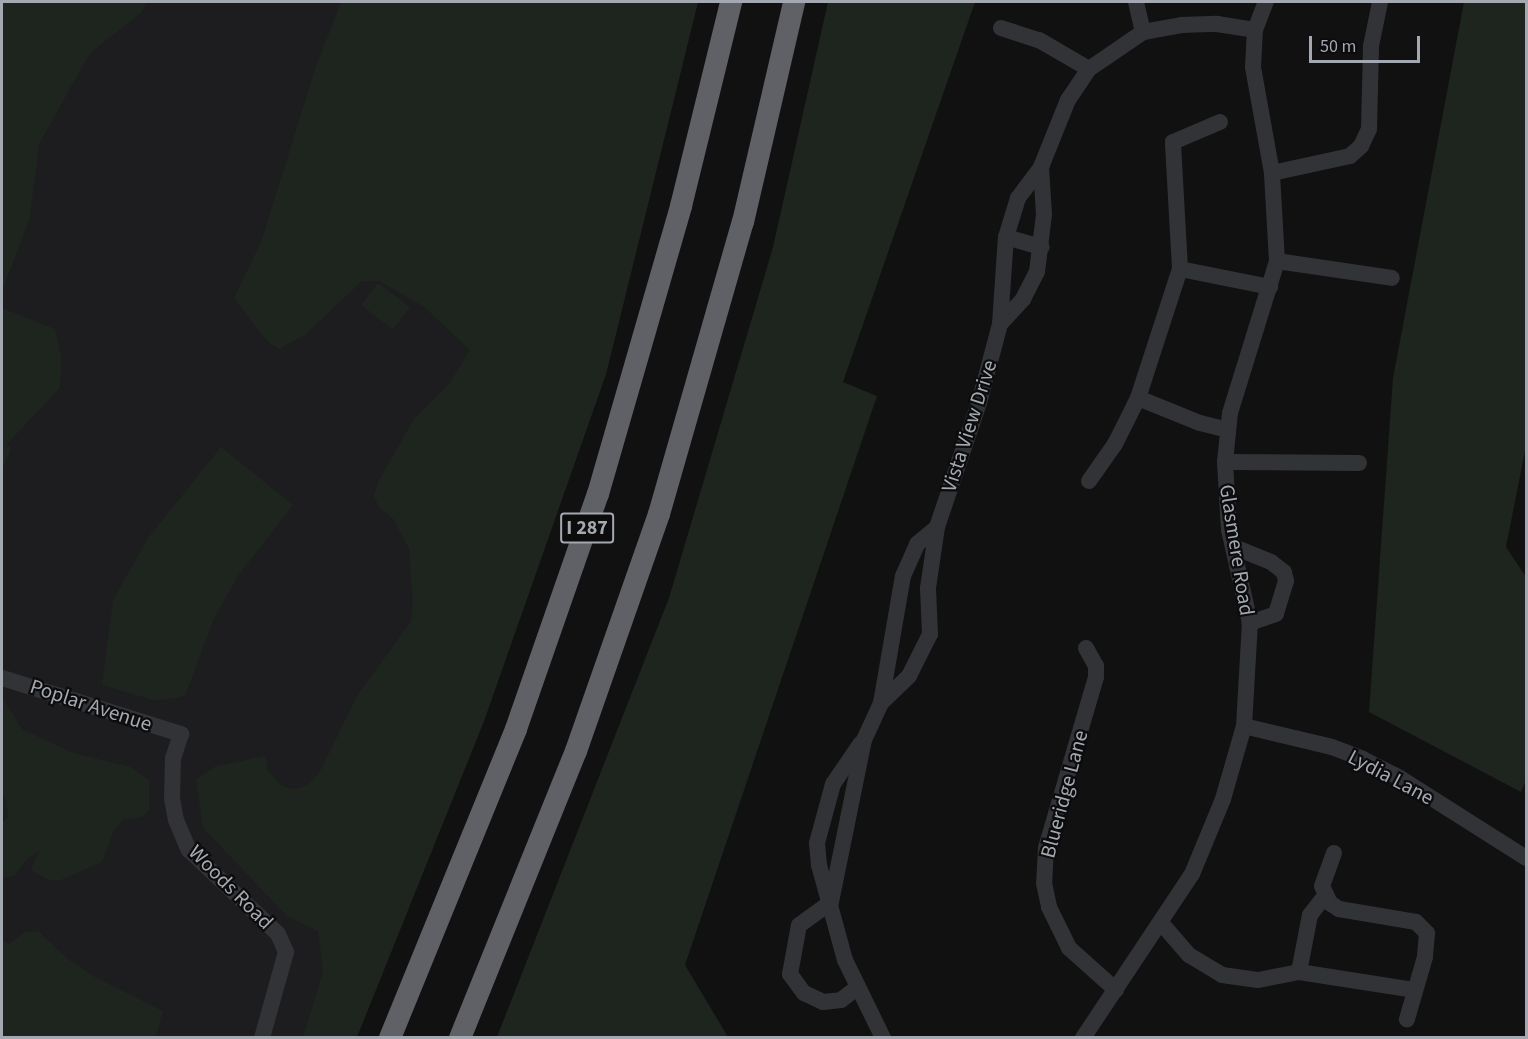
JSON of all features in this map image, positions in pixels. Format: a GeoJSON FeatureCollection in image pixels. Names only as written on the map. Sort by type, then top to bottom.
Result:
{"type":"FeatureCollection","features":[{"type":"Feature","properties":{"kind":"highway","name":"I 287"},"geometry":{"type":"LineString","coordinates":[[390,1038],[516,729],[598,494],[675,229],[731,2]]}},
{"type":"Feature","properties":{"kind":"highway"},"geometry":{"type":"LineString","coordinates":[[460,1038],[576,752],[659,514],[738,245],[794,2]]}},
{"type":"Feature","properties":{"kind":"street"},"geometry":{"type":"LineString","coordinates":[[1136,2],[1143,32]]}},
{"type":"Feature","properties":{"kind":"street"},"geometry":{"type":"LineString","coordinates":[[1255,30],[1266,2]]}},
{"type":"Feature","properties":{"kind":"street"},"geometry":{"type":"LineString","coordinates":[[1272,172],[1350,156],[1361,146],[1369,129],[1371,46],[1380,2]]}},
{"type":"Feature","properties":{"kind":"street","name":"Vista View Drive"},"geometry":{"type":"LineString","coordinates":[[882,703],[909,676],[930,634],[927,588],[937,527],[979,403],[1000,324],[1006,237],[1018,198],[1041,167],[1068,100],[1089,69],[1143,32],[1181,25],[1217,24],[1255,30]]}},
{"type":"Feature","properties":{"kind":"street"},"geometry":{"type":"LineString","coordinates":[[1001,28],[1039,40],[1089,69]]}},
{"type":"Feature","properties":{"kind":"street","name":"Glasmere Road"},"geometry":{"type":"LineString","coordinates":[[1083,1038],[1162,924],[1209,837],[1244,726],[1250,623],[1225,498],[1225,462],[1230,413],[1277,261],[1272,172],[1254,79],[1255,30]]}},
{"type":"Feature","properties":{"kind":"street"},"geometry":{"type":"LineString","coordinates":[[1089,481],[1115,444],[1138,398],[1180,269],[1173,142],[1220,122]]}},
{"type":"Feature","properties":{"kind":"street","name":"Vista View Drive"},"geometry":{"type":"LineString","coordinates":[[1000,324],[1011,315],[1032,281],[1042,247],[1041,167]]}},
{"type":"Feature","properties":{"kind":"street"},"geometry":{"type":"LineString","coordinates":[[1006,237],[1042,247]]}},
{"type":"Feature","properties":{"kind":"street"},"geometry":{"type":"LineString","coordinates":[[1277,261],[1392,278]]}},
{"type":"Feature","properties":{"kind":"street"},"geometry":{"type":"LineString","coordinates":[[1180,269],[1270,287]]}},
{"type":"Feature","properties":{"kind":"street"},"geometry":{"type":"LineString","coordinates":[[1138,398],[1200,423],[1228,430]]}},
{"type":"Feature","properties":{"kind":"street"},"geometry":{"type":"LineString","coordinates":[[1225,462],[1359,463]]}},
{"type":"Feature","properties":{"kind":"street","name":"Vista View Drive"},"geometry":{"type":"LineString","coordinates":[[883,1038],[845,960],[831,902],[822,881],[817,843],[833,784],[864,740],[882,703],[903,576],[917,544],[937,527]]}},
{"type":"Feature","properties":{"kind":"street"},"geometry":{"type":"LineString","coordinates":[[1234,547],[1271,562],[1284,572],[1286,581],[1276,614],[1250,623]]}},
{"type":"Feature","properties":{"kind":"street","name":"Blueridge Lane"},"geometry":{"type":"LineString","coordinates":[[1086,648],[1096,666],[1096,677],[1046,848],[1044,883],[1049,907],[1069,948],[1116,990]]}},
{"type":"Feature","properties":{"kind":"street","name":"Poplar Avenue"},"geometry":{"type":"LineString","coordinates":[[2,678],[181,734]]}},
{"type":"Feature","properties":{"kind":"street","name":"Lydia Lane"},"geometry":{"type":"LineString","coordinates":[[1244,726],[1332,747],[1363,759],[1400,778],[1527,858]]}},
{"type":"Feature","properties":{"kind":"street","name":"Woods Road"},"geometry":{"type":"LineString","coordinates":[[181,734],[173,758],[172,798],[176,820],[189,849],[278,934],[286,952],[262,1038]]}},
{"type":"Feature","properties":{"kind":"street","name":"Vista View Drive"},"geometry":{"type":"LineString","coordinates":[[831,902],[864,740]]}},
{"type":"Feature","properties":{"kind":"street"},"geometry":{"type":"LineString","coordinates":[[1334,853],[1322,886],[1324,896],[1338,909],[1423,926],[1427,933],[1425,957],[1407,1019]]}},
{"type":"Feature","properties":{"kind":"street"},"geometry":{"type":"LineString","coordinates":[[1299,972],[1310,915],[1324,896]]}},
{"type":"Feature","properties":{"kind":"street"},"geometry":{"type":"LineString","coordinates":[[831,902],[799,925],[790,974],[804,993],[823,1002],[841,1000],[857,988]]}},
{"type":"Feature","properties":{"kind":"street"},"geometry":{"type":"LineString","coordinates":[[1162,924],[1189,955],[1222,975],[1258,980],[1299,972],[1414,990]]}},
{"type":"Feature","properties":{"kind":"shaded area"},"geometry":{"type":"Polygon","coordinates":[[[2,2],[698,2],[606,374],[484,721],[357,1037],[2,1038],[2,2]]]}},
{"type":"Feature","properties":{"kind":"shaded area"},"geometry":{"type":"Polygon","coordinates":[[[2,2],[147,2],[141,13],[90,53],[39,144],[30,217],[2,292],[2,2]]]}},
{"type":"Feature","properties":{"kind":"shaded area"},"geometry":{"type":"Polygon","coordinates":[[[341,2],[698,2],[606,374],[484,721],[357,1037],[303,1038],[323,971],[318,931],[287,916],[203,828],[196,780],[216,766],[265,756],[268,771],[283,787],[295,789],[307,785],[319,773],[357,696],[411,621],[413,601],[409,549],[393,519],[378,506],[374,496],[378,482],[414,419],[449,384],[470,350],[423,306],[379,281],[362,281],[306,334],[279,349],[267,341],[234,298],[261,242],[316,66],[341,2]]]}},
{"type":"Feature","properties":{"kind":"shaded area"},"geometry":{"type":"Polygon","coordinates":[[[828,2],[975,2],[843,382],[877,396],[685,965],[728,1037],[497,1037],[669,598],[773,247],[828,2]]]}},
{"type":"Feature","properties":{"kind":"shaded area"},"geometry":{"type":"Polygon","coordinates":[[[1464,2],[1526,2],[1526,446],[1506,547],[1526,577],[1526,780],[1521,792],[1369,712],[1393,378],[1464,2]]]}},
{"type":"Feature","properties":{"kind":"shaded area"},"geometry":{"type":"Polygon","coordinates":[[[378,283],[410,307],[393,329],[361,305],[378,283]]]}},
{"type":"Feature","properties":{"kind":"shaded area"},"geometry":{"type":"Polygon","coordinates":[[[2,308],[55,329],[61,358],[60,388],[7,444],[11,449],[2,470],[2,308]]]}},
{"type":"Feature","properties":{"kind":"shaded area"},"geometry":{"type":"Polygon","coordinates":[[[221,447],[293,505],[238,576],[215,616],[185,696],[156,701],[102,685],[113,600],[148,538],[221,447]]]}},
{"type":"Feature","properties":{"kind":"shaded area"},"geometry":{"type":"Polygon","coordinates":[[[2,697],[22,729],[73,753],[131,767],[149,780],[149,810],[142,817],[123,820],[114,830],[102,862],[61,880],[48,880],[31,870],[39,851],[25,861],[15,875],[2,879],[2,823],[8,817],[6,800],[2,794],[2,697]]]}},
{"type":"Feature","properties":{"kind":"shaded area"},"geometry":{"type":"Polygon","coordinates":[[[38,931],[68,959],[95,977],[163,1011],[156,1037],[2,1037],[2,940],[9,944],[25,932],[38,931]]]}}]}
